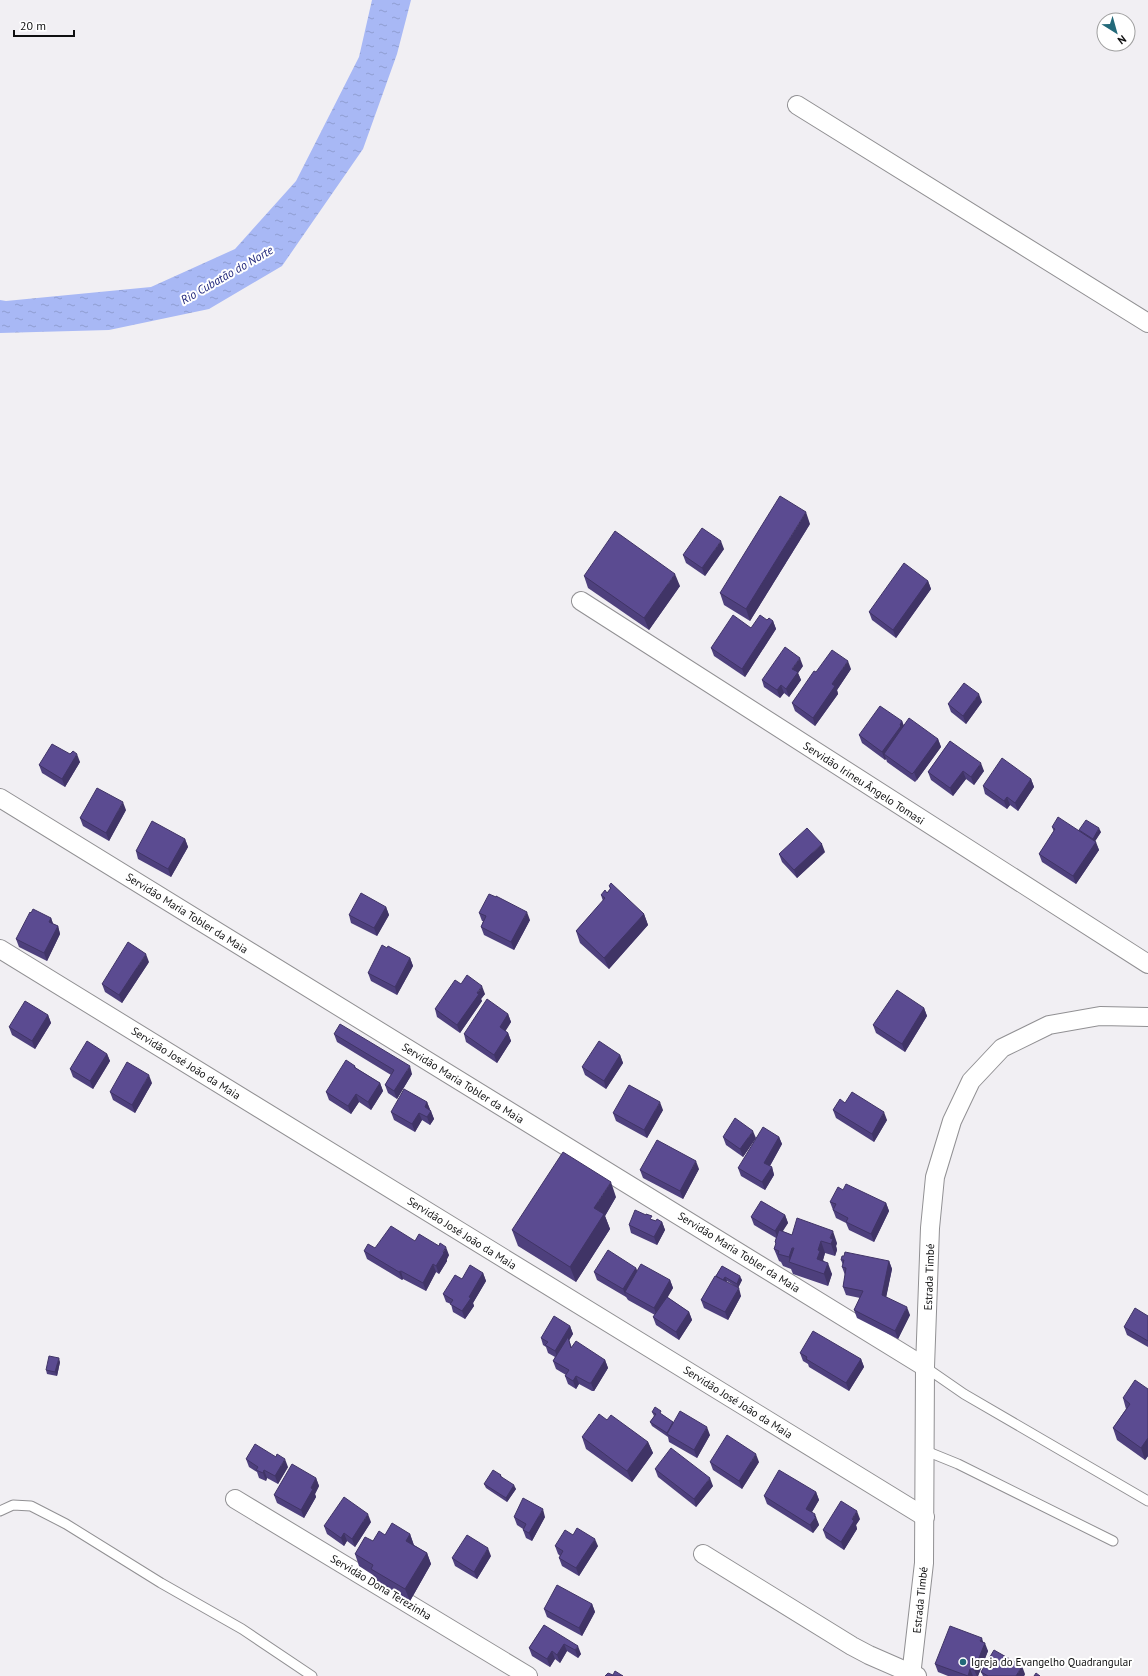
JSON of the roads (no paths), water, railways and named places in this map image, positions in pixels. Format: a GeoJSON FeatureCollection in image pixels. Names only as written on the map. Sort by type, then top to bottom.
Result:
{"type":"FeatureCollection","features":[{"type":"Feature","properties":{"kind":"street"},"geometry":{"type":"LineString","coordinates":[[797,105],[1148,323]]}},
{"type":"Feature","properties":{"kind":"street","name":"Servidão Irineu Ângelo Tomasi"},"geometry":{"type":"LineString","coordinates":[[581,602],[1148,964]]}},
{"type":"Feature","properties":{"kind":"street","name":"Servidão Maria Tobler da Maia"},"geometry":{"type":"LineString","coordinates":[[0,798],[925,1367]]}},
{"type":"Feature","properties":{"kind":"street","name":"Servidão José João da Maia"},"geometry":{"type":"LineString","coordinates":[[0,949],[924,1516]]}},
{"type":"Feature","properties":{"kind":"street","name":"Estrada Timbé"},"geometry":{"type":"LineString","coordinates":[[913,1675],[924,1563],[926,1451],[925,1367],[930,1228],[935,1178],[952,1121],[972,1081],[1002,1048],[1049,1025],[1100,1016],[1148,1017]]}},
{"type":"Feature","properties":{"kind":"street","name":"Servidão Dona Terezinha"},"geometry":{"type":"LineString","coordinates":[[235,1499],[528,1676]]}},
{"type":"Feature","properties":{"kind":"street"},"geometry":{"type":"LineString","coordinates":[[703,1554],[852,1646],[913,1675]]}},
{"type":"Feature","properties":{"kind":"lane"},"geometry":{"type":"LineString","coordinates":[[925,1367],[964,1394],[1148,1501]]}},
{"type":"Feature","properties":{"kind":"lane"},"geometry":{"type":"LineString","coordinates":[[926,1451],[965,1468],[1113,1541]]}},
{"type":"Feature","properties":{"kind":"lane"},"geometry":{"type":"LineString","coordinates":[[0,1511],[13,1505],[31,1506],[66,1524],[161,1583],[242,1629],[312,1676]]}},
{"type":"Feature","properties":{"kind":"water","name":"Rio Cubatão do Norte"},"geometry":{"type":"Polygon","coordinates":[[[372,0],[411,0],[397,54],[363,149],[282,266],[209,309],[109,330],[0,333],[0,300],[6,301],[151,287],[235,249],[296,181],[359,57],[372,0]]]}},
{"type":"Feature","properties":{"kind":"place","name":"Igreja do Evangelho Quadrangular"},"geometry":{"type":"Point","coordinates":[963,1662]}}]}
